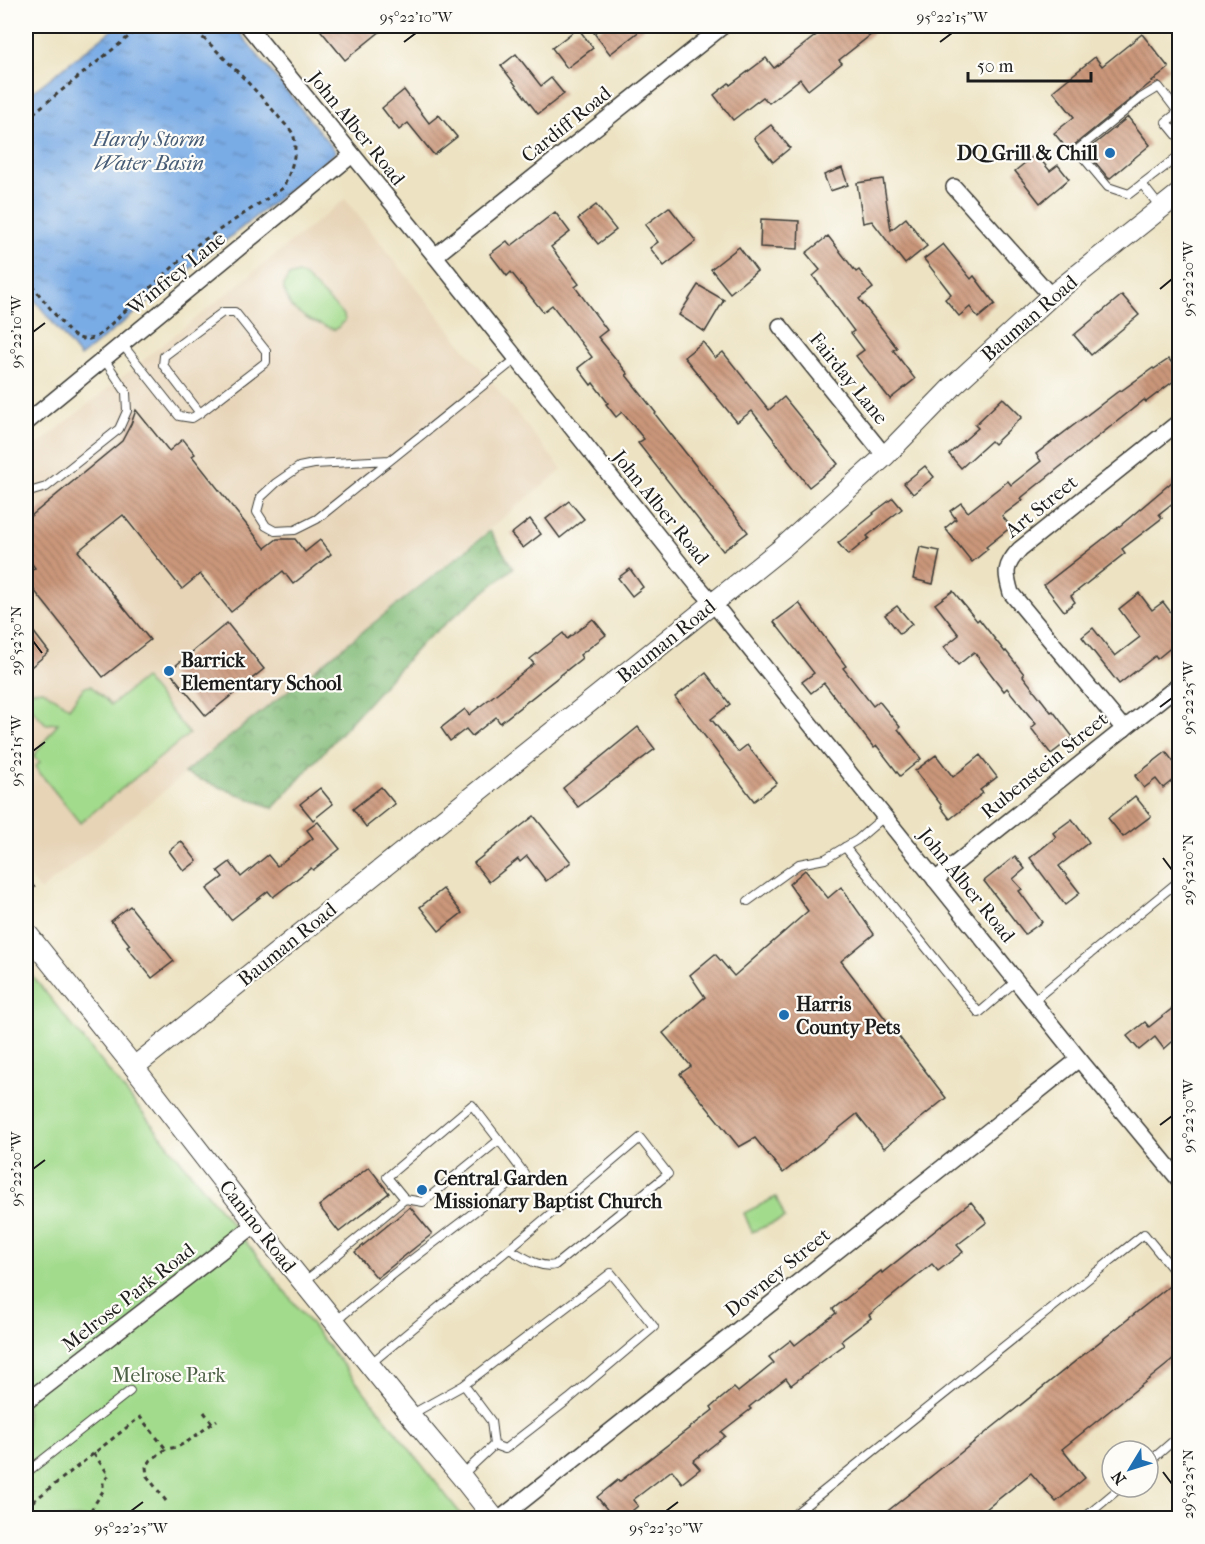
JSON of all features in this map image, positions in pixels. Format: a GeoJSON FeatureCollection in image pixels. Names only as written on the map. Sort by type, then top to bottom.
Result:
{"type":"FeatureCollection","features":[{"type":"Feature","properties":{"kind":"street","name":"John Alber Road"},"geometry":{"type":"LineString","coordinates":[[248,26],[1179,1181]]}},
{"type":"Feature","properties":{"kind":"street","name":"Cardiff Road"},"geometry":{"type":"LineString","coordinates":[[435,256],[723,26]]}},
{"type":"Feature","properties":{"kind":"street","name":"Winfrey Lane"},"geometry":{"type":"LineString","coordinates":[[26,423],[352,155]]}},
{"type":"Feature","properties":{"kind":"street"},"geometry":{"type":"LineString","coordinates":[[954,187],[1052,296]]}},
{"type":"Feature","properties":{"kind":"street","name":"Bauman Road"},"geometry":{"type":"LineString","coordinates":[[134,1067],[782,548],[885,456],[953,386],[1052,296],[1179,193]]}},
{"type":"Feature","properties":{"kind":"street","name":"Fairday Lane"},"geometry":{"type":"LineString","coordinates":[[780,326],[885,456]]}},
{"type":"Feature","properties":{"kind":"street","name":"Art Street"},"geometry":{"type":"LineString","coordinates":[[1124,729],[1011,593],[1006,567],[1020,549],[1179,421]]}},
{"type":"Feature","properties":{"kind":"street","name":"Rubenstein Street"},"geometry":{"type":"LineString","coordinates":[[935,880],[1179,684]]}},
{"type":"Feature","properties":{"kind":"street","name":"Canino Road"},"geometry":{"type":"LineString","coordinates":[[26,932],[256,1224],[494,1518]]}},
{"type":"Feature","properties":{"kind":"street","name":"Downey Street"},"geometry":{"type":"LineString","coordinates":[[501,1518],[1079,1059]]}},
{"type":"Feature","properties":{"kind":"street","name":"Melrose Park Road"},"geometry":{"type":"LineString","coordinates":[[26,1402],[256,1224]]}},
{"type":"Feature","properties":{"kind":"lane"},"geometry":{"type":"LineString","coordinates":[[1179,139],[1166,122],[1179,111],[1160,87],[1141,98],[1077,150],[1108,187],[1129,194],[1179,155]]}},
{"type":"Feature","properties":{"kind":"lane"},"geometry":{"type":"LineString","coordinates":[[1142,184],[1161,208]]}},
{"type":"Feature","properties":{"kind":"lane"},"geometry":{"type":"LineString","coordinates":[[122,344],[179,416],[192,418],[200,413],[266,362],[266,351],[235,312],[223,312],[164,356],[163,365],[200,413]]}},
{"type":"Feature","properties":{"kind":"lane"},"geometry":{"type":"LineString","coordinates":[[26,493],[46,487],[119,429],[127,411],[126,392],[104,359]]}},
{"type":"Feature","properties":{"kind":"lane"},"geometry":{"type":"LineString","coordinates":[[390,460],[299,467],[261,497],[257,512],[266,526],[275,531],[295,530],[317,519],[516,359]]}},
{"type":"Feature","properties":{"kind":"lane"},"geometry":{"type":"LineString","coordinates":[[748,901],[799,864],[825,859],[857,840],[885,816]]}},
{"type":"Feature","properties":{"kind":"lane"},"geometry":{"type":"LineString","coordinates":[[845,847],[979,1013],[1016,981]]}},
{"type":"Feature","properties":{"kind":"lane"},"geometry":{"type":"LineString","coordinates":[[1033,1001],[1175,884]]}},
{"type":"Feature","properties":{"kind":"lane"},"geometry":{"type":"LineString","coordinates":[[335,1322],[524,1173],[499,1140],[472,1105],[387,1177],[405,1199],[423,1202],[499,1140]]}},
{"type":"Feature","properties":{"kind":"lane"},"geometry":{"type":"LineString","coordinates":[[369,1365],[640,1138],[668,1174],[555,1265],[549,1267],[540,1265],[509,1249]]}},
{"type":"Feature","properties":{"kind":"lane"},"geometry":{"type":"LineString","coordinates":[[303,1282],[405,1199]]}},
{"type":"Feature","properties":{"kind":"lane"},"geometry":{"type":"LineString","coordinates":[[790,1518],[1144,1234],[1179,1278]]}},
{"type":"Feature","properties":{"kind":"lane"},"geometry":{"type":"LineString","coordinates":[[410,1415],[464,1385],[611,1273],[654,1327],[569,1399],[505,1449],[494,1445]]}},
{"type":"Feature","properties":{"kind":"lane"},"geometry":{"type":"LineString","coordinates":[[464,1385],[492,1421],[494,1445]]}},
{"type":"Feature","properties":{"kind":"lane"},"geometry":{"type":"LineString","coordinates":[[26,1473],[130,1391]]}},
{"type":"Feature","properties":{"kind":"lane"},"geometry":{"type":"LineString","coordinates":[[1160,1453],[1179,1436]]}},
{"type":"Feature","properties":{"kind":"lane"},"geometry":{"type":"LineString","coordinates":[[461,1476],[494,1445]]}},
{"type":"Feature","properties":{"kind":"lane"},"geometry":{"type":"LineString","coordinates":[[1084,1518],[1108,1499]]}},
{"type":"Feature","properties":{"kind":"lane"},"geometry":{"type":"LineString","coordinates":[[1094,1511],[1101,1518]]}},
{"type":"Feature","properties":{"kind":"path"},"geometry":{"type":"LineString","coordinates":[[26,118],[142,26]]}},
{"type":"Feature","properties":{"kind":"path"},"geometry":{"type":"LineString","coordinates":[[26,278],[69,332],[76,338],[93,339],[198,244],[283,188],[293,162],[293,135],[256,89],[195,31],[185,26]]}},
{"type":"Feature","properties":{"kind":"path"},"geometry":{"type":"LineString","coordinates":[[26,878],[35,889],[26,897]]}},
{"type":"Feature","properties":{"kind":"path"},"geometry":{"type":"LineString","coordinates":[[204,1413],[212,1423]]}},
{"type":"Feature","properties":{"kind":"path"},"geometry":{"type":"LineString","coordinates":[[26,1507],[140,1417],[166,1449]]}},
{"type":"Feature","properties":{"kind":"path"},"geometry":{"type":"LineString","coordinates":[[166,1501],[147,1476],[146,1467],[151,1460],[166,1449],[187,1442],[217,1420]]}},
{"type":"Feature","properties":{"kind":"path"},"geometry":{"type":"LineString","coordinates":[[86,1518],[104,1491],[103,1482],[109,1475],[93,1453]]}},
{"type":"Feature","properties":{"kind":"path"},"geometry":{"type":"LineString","coordinates":[[26,1495],[31,1502]]}},
{"type":"Feature","properties":{"kind":"shaded area","name":"Barrick Elementary School"},"geometry":{"type":"Polygon","coordinates":[[[345,199],[562,470],[40,891],[26,873],[26,454],[345,199]]]}},
{"type":"Feature","properties":{"kind":"green space"},"geometry":{"type":"Polygon","coordinates":[[[298,273],[304,276],[344,315],[345,321],[335,330],[309,320],[291,307],[284,284],[289,276],[298,273]]]}},
{"type":"Feature","properties":{"kind":"green space"},"geometry":{"type":"Polygon","coordinates":[[[490,531],[513,568],[423,642],[273,808],[184,773],[490,531]]]}},
{"type":"Feature","properties":{"kind":"green space"},"geometry":{"type":"Polygon","coordinates":[[[144,678],[189,734],[80,823],[35,767],[40,762],[33,757],[58,723],[46,724],[26,703],[26,697],[30,691],[43,690],[69,708],[84,687],[91,686],[111,705],[144,678]]]}},
{"type":"Feature","properties":{"kind":"green space","name":"Melrose Park"},"geometry":{"type":"Polygon","coordinates":[[[26,968],[223,1213],[464,1518],[26,1518],[26,968]]]}},
{"type":"Feature","properties":{"kind":"green space"},"geometry":{"type":"Polygon","coordinates":[[[776,1197],[785,1218],[752,1232],[744,1213],[776,1197]]]}},
{"type":"Feature","properties":{"kind":"water","name":"Hardy Storm Water Basin"},"geometry":{"type":"Polygon","coordinates":[[[117,26],[234,26],[336,152],[80,357],[26,289],[26,97],[117,26]]]}},
{"type":"Feature","properties":{"kind":"building"},"geometry":{"type":"Polygon","coordinates":[[[317,26],[387,26],[345,60],[317,26]]]}},
{"type":"Feature","properties":{"kind":"building"},"geometry":{"type":"Polygon","coordinates":[[[604,26],[646,26],[610,54],[594,33],[604,26]]]}},
{"type":"Feature","properties":{"kind":"building"},"geometry":{"type":"Polygon","coordinates":[[[828,26],[882,26],[839,60],[842,63],[808,90],[800,79],[769,103],[763,97],[733,120],[714,95],[766,58],[774,68],[828,26]]]}},
{"type":"Feature","properties":{"kind":"building"},"geometry":{"type":"Polygon","coordinates":[[[578,28],[593,48],[567,68],[552,48],[578,28]]]}},
{"type":"Feature","properties":{"kind":"building"},"geometry":{"type":"Polygon","coordinates":[[[1142,34],[1169,68],[1068,150],[1054,133],[1074,117],[1053,91],[1095,57],[1102,66],[1142,34]]]}},
{"type":"Feature","properties":{"kind":"building"},"geometry":{"type":"Polygon","coordinates":[[[516,54],[541,86],[551,78],[564,94],[538,114],[501,66],[516,54]]]}},
{"type":"Feature","properties":{"kind":"building"},"geometry":{"type":"Polygon","coordinates":[[[404,90],[429,123],[439,115],[457,137],[434,155],[408,123],[399,130],[382,108],[404,90]]]}},
{"type":"Feature","properties":{"kind":"building","name":"DQ Grill & Chill"},"geometry":{"type":"Polygon","coordinates":[[[1128,117],[1150,145],[1109,179],[1086,151],[1128,117]]]}},
{"type":"Feature","properties":{"kind":"building"},"geometry":{"type":"Polygon","coordinates":[[[771,125],[790,148],[773,162],[754,138],[771,125]]]}},
{"type":"Feature","properties":{"kind":"building"},"geometry":{"type":"Polygon","coordinates":[[[1036,154],[1050,171],[1058,165],[1069,179],[1040,203],[1015,171],[1036,154]]]}},
{"type":"Feature","properties":{"kind":"building"},"geometry":{"type":"Polygon","coordinates":[[[842,168],[848,185],[830,191],[824,175],[842,168]]]}},
{"type":"Feature","properties":{"kind":"building"},"geometry":{"type":"Polygon","coordinates":[[[883,179],[891,230],[906,218],[927,246],[905,264],[872,221],[863,223],[857,183],[883,179]]]}},
{"type":"Feature","properties":{"kind":"building"},"geometry":{"type":"Polygon","coordinates":[[[596,205],[616,230],[598,244],[578,219],[596,205]]]}},
{"type":"Feature","properties":{"kind":"building"},"geometry":{"type":"Polygon","coordinates":[[[669,207],[696,241],[664,266],[650,248],[658,242],[645,225],[669,207]]]}},
{"type":"Feature","properties":{"kind":"building"},"geometry":{"type":"Polygon","coordinates":[[[555,212],[570,232],[551,247],[579,284],[575,287],[607,330],[598,337],[748,532],[723,551],[638,443],[644,439],[622,412],[616,417],[593,383],[591,385],[578,368],[592,357],[552,305],[543,312],[511,272],[507,276],[490,254],[507,241],[511,246],[555,212]]]}},
{"type":"Feature","properties":{"kind":"building"},"geometry":{"type":"Polygon","coordinates":[[[761,219],[799,221],[798,249],[760,247],[761,219]]]}},
{"type":"Feature","properties":{"kind":"building"},"geometry":{"type":"Polygon","coordinates":[[[828,236],[856,272],[859,270],[873,288],[859,299],[897,348],[893,350],[915,379],[890,399],[856,356],[864,350],[851,333],[854,331],[813,276],[820,270],[806,253],[828,236]]]}},
{"type":"Feature","properties":{"kind":"building"},"geometry":{"type":"Polygon","coordinates":[[[943,244],[971,279],[974,276],[995,304],[978,318],[970,307],[959,316],[945,299],[951,294],[924,259],[943,244]]]}},
{"type":"Feature","properties":{"kind":"building"},"geometry":{"type":"Polygon","coordinates":[[[739,247],[757,271],[730,293],[711,269],[739,247]]]}},
{"type":"Feature","properties":{"kind":"building"},"geometry":{"type":"Polygon","coordinates":[[[698,285],[724,300],[705,332],[679,315],[698,285]]]}},
{"type":"Feature","properties":{"kind":"building"},"geometry":{"type":"Polygon","coordinates":[[[1122,295],[1139,315],[1091,355],[1074,335],[1122,295]]]}},
{"type":"Feature","properties":{"kind":"building"},"geometry":{"type":"Polygon","coordinates":[[[703,342],[715,358],[723,352],[769,410],[784,397],[838,464],[809,487],[752,411],[737,422],[684,357],[703,342]]]}},
{"type":"Feature","properties":{"kind":"building"},"geometry":{"type":"Polygon","coordinates":[[[1169,359],[1179,373],[1179,377],[1146,402],[1144,400],[1021,498],[1023,500],[1002,516],[1011,527],[986,547],[988,549],[972,562],[945,528],[956,519],[950,511],[961,503],[968,512],[1008,481],[1011,485],[1041,461],[1036,454],[1120,390],[1169,359]]]}},
{"type":"Feature","properties":{"kind":"building"},"geometry":{"type":"Polygon","coordinates":[[[1003,398],[1022,417],[994,444],[991,441],[961,468],[949,454],[978,428],[975,425],[1003,398]]]}},
{"type":"Feature","properties":{"kind":"building"},"geometry":{"type":"Polygon","coordinates":[[[136,410],[169,451],[183,439],[195,454],[192,456],[265,548],[277,539],[295,539],[305,552],[320,540],[331,554],[293,584],[283,571],[231,612],[200,574],[182,589],[123,515],[78,551],[150,640],[103,677],[26,580],[26,575],[35,568],[26,555],[26,520],[122,441],[136,410]]]}},
{"type":"Feature","properties":{"kind":"building"},"geometry":{"type":"Polygon","coordinates":[[[925,466],[934,477],[913,494],[904,483],[925,466]]]}},
{"type":"Feature","properties":{"kind":"building"},"geometry":{"type":"Polygon","coordinates":[[[1179,476],[1179,498],[1159,514],[1162,518],[1122,549],[1125,553],[1071,596],[1075,602],[1064,611],[1044,585],[1179,476]]]}},
{"type":"Feature","properties":{"kind":"building"},"geometry":{"type":"Polygon","coordinates":[[[893,498],[902,509],[867,536],[869,538],[848,555],[838,543],[893,498]]]}},
{"type":"Feature","properties":{"kind":"building"},"geometry":{"type":"Polygon","coordinates":[[[569,501],[584,519],[560,538],[546,519],[569,501]]]}},
{"type":"Feature","properties":{"kind":"building"},"geometry":{"type":"Polygon","coordinates":[[[530,519],[541,534],[523,548],[511,534],[530,519]]]}},
{"type":"Feature","properties":{"kind":"building"},"geometry":{"type":"Polygon","coordinates":[[[920,547],[940,551],[933,584],[913,579],[920,547]]]}},
{"type":"Feature","properties":{"kind":"building"},"geometry":{"type":"Polygon","coordinates":[[[630,569],[643,587],[632,596],[618,578],[630,569]]]}},
{"type":"Feature","properties":{"kind":"building"},"geometry":{"type":"Polygon","coordinates":[[[953,591],[977,621],[979,619],[1006,651],[1051,712],[1053,711],[1073,737],[1051,754],[1031,728],[1036,724],[1007,688],[1004,691],[974,652],[958,665],[944,647],[959,635],[935,604],[953,591]]]}},
{"type":"Feature","properties":{"kind":"building"},"geometry":{"type":"Polygon","coordinates":[[[1139,593],[1152,610],[1163,602],[1179,623],[1179,641],[1157,659],[1155,656],[1119,684],[1082,637],[1093,628],[1115,656],[1140,637],[1119,609],[1139,593]]]}},
{"type":"Feature","properties":{"kind":"building"},"geometry":{"type":"Polygon","coordinates":[[[799,603],[846,666],[843,668],[873,706],[879,701],[921,759],[900,776],[877,746],[874,748],[824,683],[811,693],[802,682],[814,673],[774,622],[799,603]]]}},
{"type":"Feature","properties":{"kind":"building"},"geometry":{"type":"Polygon","coordinates":[[[897,606],[912,624],[900,634],[885,615],[897,606]]]}},
{"type":"Feature","properties":{"kind":"building"},"geometry":{"type":"Polygon","coordinates":[[[593,619],[606,635],[580,655],[582,658],[500,723],[496,717],[472,736],[466,729],[450,741],[441,728],[465,709],[469,715],[534,664],[530,659],[563,633],[567,639],[593,619]]]}},
{"type":"Feature","properties":{"kind":"building"},"geometry":{"type":"Polygon","coordinates":[[[26,622],[49,652],[26,671],[26,622]]]}},
{"type":"Feature","properties":{"kind":"building"},"geometry":{"type":"Polygon","coordinates":[[[227,623],[264,669],[206,716],[169,671],[227,623]]]}},
{"type":"Feature","properties":{"kind":"building"},"geometry":{"type":"Polygon","coordinates":[[[706,673],[730,704],[711,719],[738,752],[747,745],[777,783],[754,801],[675,697],[706,673]]]}},
{"type":"Feature","properties":{"kind":"building"},"geometry":{"type":"Polygon","coordinates":[[[638,727],[655,749],[578,807],[563,788],[638,727]]]}},
{"type":"Feature","properties":{"kind":"building"},"geometry":{"type":"Polygon","coordinates":[[[1166,752],[1179,769],[1179,775],[1163,788],[1156,779],[1144,788],[1135,776],[1166,752]]]}},
{"type":"Feature","properties":{"kind":"building"},"geometry":{"type":"Polygon","coordinates":[[[936,755],[953,777],[980,755],[997,777],[980,790],[983,793],[950,819],[915,771],[936,755]]]}},
{"type":"Feature","properties":{"kind":"building"},"geometry":{"type":"Polygon","coordinates":[[[381,787],[395,804],[366,827],[353,809],[381,787]]]}},
{"type":"Feature","properties":{"kind":"building"},"geometry":{"type":"Polygon","coordinates":[[[320,788],[333,804],[313,820],[300,804],[320,788]]]}},
{"type":"Feature","properties":{"kind":"building"},"geometry":{"type":"Polygon","coordinates":[[[1135,796],[1151,816],[1123,837],[1108,818],[1135,796]]]}},
{"type":"Feature","properties":{"kind":"building"},"geometry":{"type":"Polygon","coordinates":[[[534,816],[571,862],[546,881],[527,856],[520,862],[518,859],[489,882],[474,863],[534,816]]]}},
{"type":"Feature","properties":{"kind":"building"},"geometry":{"type":"Polygon","coordinates":[[[1072,819],[1089,842],[1059,866],[1080,893],[1065,905],[1030,858],[1056,837],[1053,833],[1072,819]]]}},
{"type":"Feature","properties":{"kind":"building"},"geometry":{"type":"Polygon","coordinates":[[[318,822],[340,849],[273,897],[268,891],[231,920],[207,889],[223,877],[218,871],[230,862],[241,877],[268,855],[277,866],[313,838],[307,830],[318,822]]]}},
{"type":"Feature","properties":{"kind":"building"},"geometry":{"type":"Polygon","coordinates":[[[181,841],[197,861],[184,871],[169,851],[181,841]]]}},
{"type":"Feature","properties":{"kind":"building"},"geometry":{"type":"Polygon","coordinates":[[[1015,856],[1025,869],[1013,879],[1022,889],[1019,891],[1042,922],[1025,934],[984,881],[1015,856]]]}},
{"type":"Feature","properties":{"kind":"building","name":"Harris County Pets"},"geometry":{"type":"Polygon","coordinates":[[[805,870],[828,898],[841,887],[874,934],[841,961],[946,1098],[884,1148],[857,1114],[783,1173],[755,1138],[739,1147],[680,1074],[691,1066],[663,1033],[705,997],[690,975],[715,954],[734,976],[808,911],[789,884],[805,870]]]}},
{"type":"Feature","properties":{"kind":"building"},"geometry":{"type":"Polygon","coordinates":[[[443,889],[462,913],[439,931],[420,907],[443,889]]]}},
{"type":"Feature","properties":{"kind":"building"},"geometry":{"type":"Polygon","coordinates":[[[130,906],[174,961],[152,978],[127,947],[130,945],[111,921],[130,906]]]}},
{"type":"Feature","properties":{"kind":"building"},"geometry":{"type":"Polygon","coordinates":[[[1179,1003],[1179,1036],[1164,1049],[1155,1037],[1139,1050],[1127,1036],[1145,1022],[1149,1027],[1179,1003]]]}},
{"type":"Feature","properties":{"kind":"building"},"geometry":{"type":"Polygon","coordinates":[[[369,1167],[389,1193],[339,1232],[319,1206],[369,1167]]]}},
{"type":"Feature","properties":{"kind":"building"},"geometry":{"type":"Polygon","coordinates":[[[971,1202],[987,1222],[957,1245],[963,1252],[938,1271],[932,1264],[869,1315],[871,1318],[841,1341],[844,1345],[791,1385],[786,1378],[749,1407],[751,1409],[721,1432],[725,1436],[693,1461],[700,1469],[682,1483],[672,1470],[633,1500],[638,1506],[623,1518],[614,1518],[597,1497],[713,1410],[711,1407],[734,1388],[738,1392],[774,1363],[769,1357],[791,1340],[795,1345],[836,1313],[833,1309],[971,1202]]]}},
{"type":"Feature","properties":{"kind":"building"},"geometry":{"type":"Polygon","coordinates":[[[410,1207],[432,1234],[377,1278],[355,1252],[410,1207]]]}},
{"type":"Feature","properties":{"kind":"building"},"geometry":{"type":"Polygon","coordinates":[[[1172,1284],[1179,1293],[1179,1355],[1062,1449],[1085,1478],[1056,1502],[1031,1473],[975,1518],[879,1518],[1172,1284]]]}},
{"type":"Feature","properties":{"kind":"place","name":"DQ Grill & Chill"},"geometry":{"type":"Point","coordinates":[1110,153]}},
{"type":"Feature","properties":{"kind":"place","name":"Barrick Elementary School"},"geometry":{"type":"Point","coordinates":[169,671]}},
{"type":"Feature","properties":{"kind":"place","name":"Harris County Pets"},"geometry":{"type":"Point","coordinates":[784,1015]}},
{"type":"Feature","properties":{"kind":"place","name":"Central Garden Missionary Baptist Church"},"geometry":{"type":"Point","coordinates":[422,1190]}}]}
